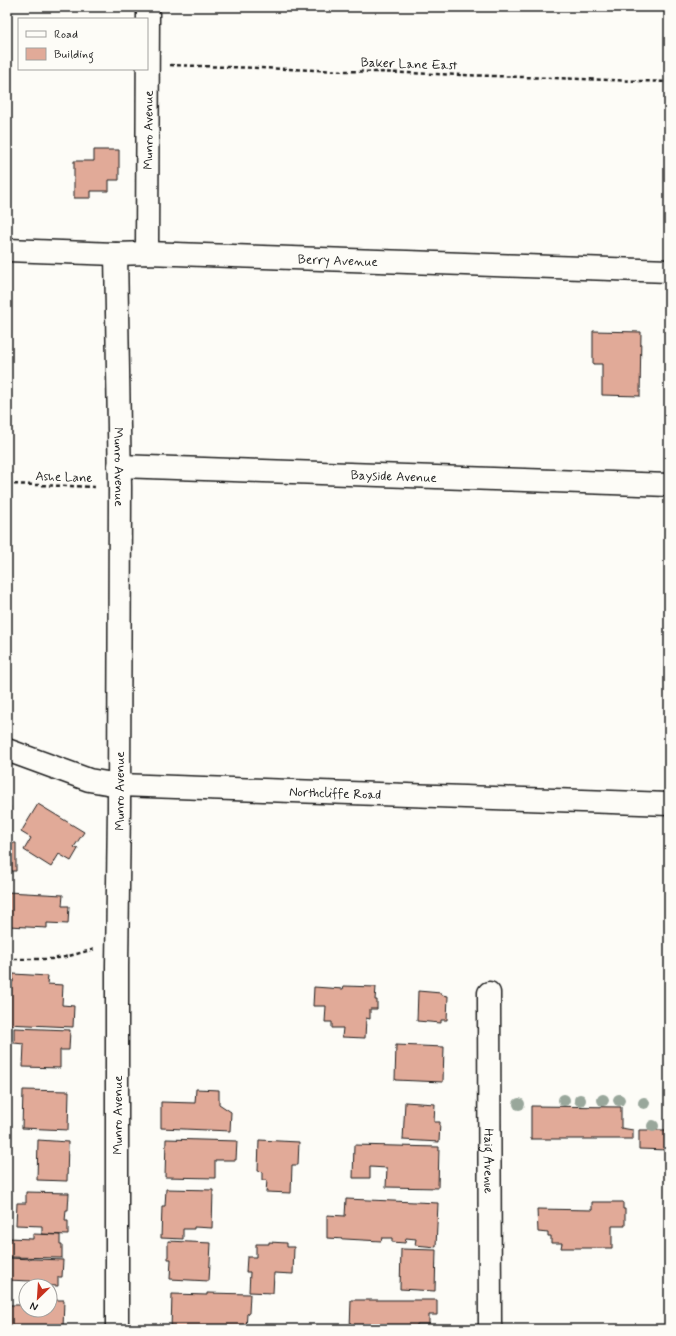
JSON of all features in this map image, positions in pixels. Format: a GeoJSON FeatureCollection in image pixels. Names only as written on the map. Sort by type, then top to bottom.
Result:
{"type":"FeatureCollection","features":[{"type":"Feature","properties":{"kind":"street","name":"Munro Avenue"},"geometry":{"type":"LineString","coordinates":[[148,7],[148,64]]}},
{"type":"Feature","properties":{"kind":"street","name":"Munro Avenue"},"geometry":{"type":"LineString","coordinates":[[147,253],[148,70]]}},
{"type":"Feature","properties":{"kind":"street","name":"Berry Avenue"},"geometry":{"type":"LineString","coordinates":[[7,250],[116,254],[147,253],[669,271]]}},
{"type":"Feature","properties":{"kind":"street","name":"Munro Avenue"},"geometry":{"type":"LineString","coordinates":[[116,254],[120,487],[116,1329]]}},
{"type":"Feature","properties":{"kind":"street","name":"Bayside Avenue"},"geometry":{"type":"LineString","coordinates":[[119,466],[669,485]]}},
{"type":"Feature","properties":{"kind":"street","name":"Northcliffe Road"},"geometry":{"type":"LineString","coordinates":[[7,750],[89,780],[119,784],[669,804]]}},
{"type":"Feature","properties":{"kind":"street","name":"Haig Avenue"},"geometry":{"type":"LineString","coordinates":[[489,993],[490,1329]]}},
{"type":"Feature","properties":{"kind":"path","name":"Baker Lane East"},"geometry":{"type":"LineString","coordinates":[[148,64],[669,82]]}},
{"type":"Feature","properties":{"kind":"path","name":"Ashe Lane"},"geometry":{"type":"LineString","coordinates":[[7,484],[120,487]]}},
{"type":"Feature","properties":{"kind":"path"},"geometry":{"type":"LineString","coordinates":[[7,959],[51,959],[96,949]]}},
{"type":"Feature","properties":{"kind":"building"},"geometry":{"type":"Polygon","coordinates":[[[94,150],[119,150],[119,180],[109,180],[109,191],[91,191],[91,198],[74,198],[74,161],[94,161],[94,150]]]}},
{"type":"Feature","properties":{"kind":"building"},"geometry":{"type":"Polygon","coordinates":[[[593,331],[641,332],[640,396],[602,395],[602,364],[593,364],[593,331]]]}},
{"type":"Feature","properties":{"kind":"building"},"geometry":{"type":"Polygon","coordinates":[[[38,804],[84,832],[74,847],[78,849],[71,861],[59,854],[51,867],[24,850],[31,838],[21,832],[38,804]]]}},
{"type":"Feature","properties":{"kind":"building"},"geometry":{"type":"Polygon","coordinates":[[[7,806],[10,806],[10,843],[16,843],[16,871],[7,871],[7,806]]]}},
{"type":"Feature","properties":{"kind":"building"},"geometry":{"type":"Polygon","coordinates":[[[7,892],[63,895],[62,906],[69,906],[68,924],[47,923],[47,928],[8,926],[7,935],[7,892]]]}},
{"type":"Feature","properties":{"kind":"building"},"geometry":{"type":"Polygon","coordinates":[[[13,974],[48,976],[47,984],[63,985],[62,1005],[74,1006],[73,1027],[7,1024],[7,982],[13,982],[13,974]]]}},
{"type":"Feature","properties":{"kind":"building"},"geometry":{"type":"Polygon","coordinates":[[[344,986],[376,987],[375,1000],[377,1000],[377,1009],[370,1009],[370,1019],[366,1018],[365,1038],[342,1037],[343,1028],[332,1028],[332,1022],[325,1022],[326,1006],[313,1006],[314,987],[343,989],[344,986]]]}},
{"type":"Feature","properties":{"kind":"building"},"geometry":{"type":"Polygon","coordinates":[[[418,991],[441,993],[442,995],[448,996],[447,1020],[441,1020],[441,1023],[417,1021],[418,991]]]}},
{"type":"Feature","properties":{"kind":"building"},"geometry":{"type":"Polygon","coordinates":[[[14,1028],[70,1030],[69,1050],[60,1050],[60,1068],[23,1067],[24,1044],[14,1043],[14,1028]]]}},
{"type":"Feature","properties":{"kind":"building"},"geometry":{"type":"Polygon","coordinates":[[[396,1045],[444,1047],[443,1082],[395,1080],[396,1045]]]}},
{"type":"Feature","properties":{"kind":"building"},"geometry":{"type":"Polygon","coordinates":[[[196,1089],[219,1090],[219,1104],[231,1112],[230,1131],[161,1128],[161,1102],[195,1103],[196,1089]]]}},
{"type":"Feature","properties":{"kind":"building"},"geometry":{"type":"Polygon","coordinates":[[[23,1090],[69,1091],[68,1130],[22,1128],[23,1090]]]}},
{"type":"Feature","properties":{"kind":"building"},"geometry":{"type":"Polygon","coordinates":[[[405,1102],[435,1104],[434,1122],[440,1122],[439,1142],[403,1140],[405,1102]]]}},
{"type":"Feature","properties":{"kind":"building"},"geometry":{"type":"Polygon","coordinates":[[[531,1106],[621,1107],[621,1128],[633,1130],[633,1139],[531,1139],[531,1106]]]}},
{"type":"Feature","properties":{"kind":"building"},"geometry":{"type":"Polygon","coordinates":[[[639,1130],[668,1130],[668,1150],[639,1149],[639,1130]]]}},
{"type":"Feature","properties":{"kind":"building"},"geometry":{"type":"Polygon","coordinates":[[[166,1139],[237,1141],[236,1160],[215,1160],[215,1178],[165,1177],[166,1139]]]}},
{"type":"Feature","properties":{"kind":"building"},"geometry":{"type":"Polygon","coordinates":[[[38,1140],[68,1142],[67,1181],[37,1180],[38,1140]]]}},
{"type":"Feature","properties":{"kind":"building"},"geometry":{"type":"Polygon","coordinates":[[[259,1140],[299,1142],[298,1165],[292,1165],[291,1193],[266,1192],[267,1180],[262,1180],[262,1172],[258,1171],[259,1140]]]}},
{"type":"Feature","properties":{"kind":"building"},"geometry":{"type":"Polygon","coordinates":[[[354,1145],[439,1147],[438,1188],[386,1187],[387,1168],[370,1167],[370,1178],[353,1178],[354,1145]]]}},
{"type":"Feature","properties":{"kind":"building"},"geometry":{"type":"Polygon","coordinates":[[[166,1189],[213,1190],[212,1228],[194,1227],[194,1229],[183,1229],[183,1239],[161,1238],[162,1206],[165,1206],[166,1189]]]}},
{"type":"Feature","properties":{"kind":"building"},"geometry":{"type":"Polygon","coordinates":[[[26,1192],[69,1193],[68,1210],[66,1210],[65,1221],[68,1221],[68,1235],[42,1234],[42,1226],[16,1225],[17,1203],[26,1203],[26,1192]]]}},
{"type":"Feature","properties":{"kind":"building"},"geometry":{"type":"Polygon","coordinates":[[[346,1199],[438,1203],[436,1247],[415,1245],[416,1239],[406,1238],[405,1243],[392,1242],[392,1238],[382,1238],[381,1241],[327,1238],[327,1215],[345,1216],[346,1199]]]}},
{"type":"Feature","properties":{"kind":"building"},"geometry":{"type":"Polygon","coordinates":[[[592,1202],[623,1202],[623,1209],[625,1209],[625,1226],[612,1226],[612,1248],[561,1248],[562,1243],[551,1243],[551,1236],[548,1236],[548,1233],[538,1232],[537,1209],[592,1210],[592,1202]]]}},
{"type":"Feature","properties":{"kind":"building"},"geometry":{"type":"Polygon","coordinates":[[[33,1234],[60,1235],[60,1244],[62,1244],[62,1258],[7,1257],[7,1238],[33,1239],[33,1234]]]}},
{"type":"Feature","properties":{"kind":"building"},"geometry":{"type":"Polygon","coordinates":[[[168,1241],[211,1243],[209,1281],[170,1279],[171,1259],[168,1259],[168,1241]]]}},
{"type":"Feature","properties":{"kind":"building"},"geometry":{"type":"Polygon","coordinates":[[[269,1242],[287,1243],[287,1247],[294,1247],[293,1274],[274,1273],[273,1293],[249,1292],[250,1272],[246,1272],[247,1257],[256,1257],[256,1244],[269,1244],[269,1242]]]}},
{"type":"Feature","properties":{"kind":"building"},"geometry":{"type":"Polygon","coordinates":[[[401,1249],[436,1250],[435,1291],[400,1289],[401,1249]]]}},
{"type":"Feature","properties":{"kind":"building"},"geometry":{"type":"Polygon","coordinates":[[[7,1258],[63,1260],[62,1277],[18,1278],[18,1280],[7,1280],[7,1258]]]}},
{"type":"Feature","properties":{"kind":"building"},"geometry":{"type":"Polygon","coordinates":[[[207,1293],[250,1294],[246,1329],[217,1329],[210,1327],[210,1329],[171,1329],[172,1294],[207,1295],[207,1293]]]}},
{"type":"Feature","properties":{"kind":"building"},"geometry":{"type":"Polygon","coordinates":[[[58,1300],[64,1300],[63,1329],[7,1329],[7,1305],[18,1305],[18,1318],[58,1318],[58,1300]]]}},
{"type":"Feature","properties":{"kind":"building"},"geometry":{"type":"Polygon","coordinates":[[[351,1300],[437,1300],[437,1315],[429,1315],[429,1324],[417,1324],[417,1329],[350,1329],[351,1300]]]}}]}
